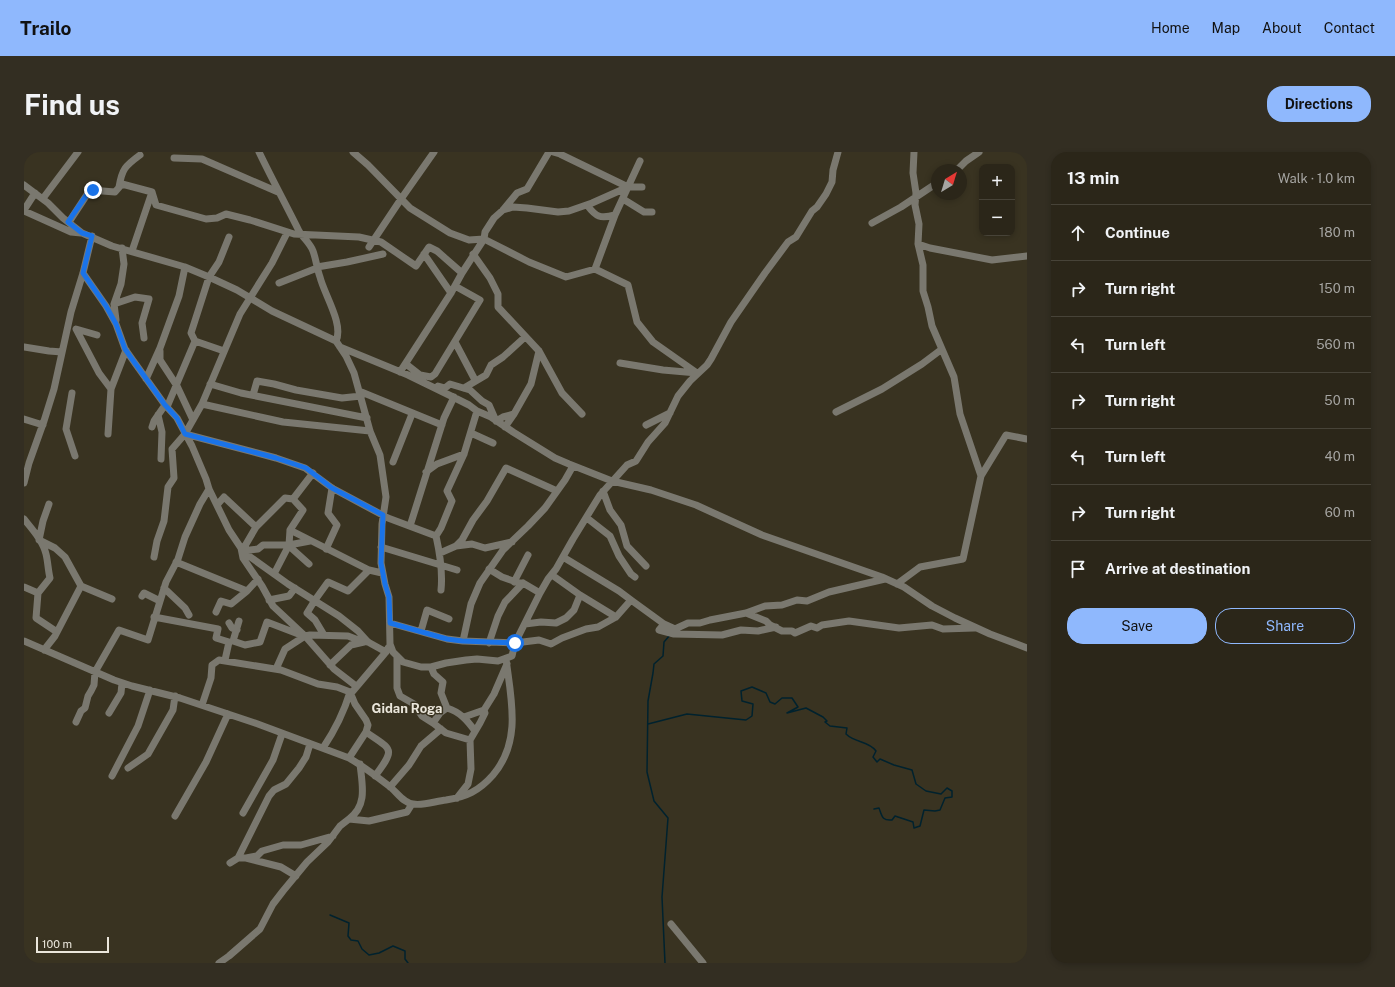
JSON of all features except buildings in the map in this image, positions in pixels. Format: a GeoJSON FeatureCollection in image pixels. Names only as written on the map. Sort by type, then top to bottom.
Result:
{"type":"FeatureCollection","features":[{"type":"Feature","properties":{"kind":"street"},"geometry":{"type":"LineString","coordinates":[[42,198],[78,152]]}},
{"type":"Feature","properties":{"kind":"street"},"geometry":{"type":"LineString","coordinates":[[260,152],[278,192],[291,212],[301,234],[312,250],[320,278],[334,310],[337,328],[337,344],[346,356],[354,373],[370,431],[380,455],[386,487],[381,563],[382,573],[389,597],[390,644],[393,652],[402,662],[421,667],[431,667],[456,661],[507,661]]}},
{"type":"Feature","properties":{"kind":"street"},"geometry":{"type":"LineString","coordinates":[[353,152],[368,165],[410,208],[450,233],[469,240],[484,239],[529,262],[566,277],[595,269],[628,285],[637,322],[653,342],[697,373]]}},
{"type":"Feature","properties":{"kind":"street"},"geometry":{"type":"LineString","coordinates":[[369,247],[434,152]]}},
{"type":"Feature","properties":{"kind":"street"},"geometry":{"type":"LineString","coordinates":[[400,372],[451,293],[473,254],[484,239],[485,232],[494,218],[503,210],[517,193],[528,188],[549,152]]}},
{"type":"Feature","properties":{"kind":"street"},"geometry":{"type":"LineString","coordinates":[[553,152],[560,154],[628,188]]}},
{"type":"Feature","properties":{"kind":"street"},"geometry":{"type":"LineString","coordinates":[[457,798],[468,784],[471,769],[470,740],[485,713],[484,710],[494,694],[507,661],[512,656],[515,643],[540,593],[603,491],[627,465],[636,461],[648,442],[665,423],[678,396],[711,359],[731,322],[765,273],[788,242],[796,238],[812,211],[817,207],[826,194],[832,182],[833,170],[838,152]]}},
{"type":"Feature","properties":{"kind":"street"},"geometry":{"type":"LineString","coordinates":[[914,152],[913,173],[916,197],[915,205],[919,224],[918,244],[923,265],[923,291],[932,326],[954,377],[960,414],[981,476]]}},
{"type":"Feature","properties":{"kind":"street"},"geometry":{"type":"LineString","coordinates":[[964,164],[979,152]]}},
{"type":"Feature","properties":{"kind":"street"},"geometry":{"type":"LineString","coordinates":[[119,187],[122,173],[129,163],[140,155]]}},
{"type":"Feature","properties":{"kind":"street"},"geometry":{"type":"LineString","coordinates":[[174,158],[202,159],[278,192]]}},
{"type":"Feature","properties":{"kind":"street"},"geometry":{"type":"LineString","coordinates":[[595,269],[615,215],[640,161]]}},
{"type":"Feature","properties":{"kind":"street"},"geometry":{"type":"LineString","coordinates":[[68,222],[90,190],[115,192],[122,184],[152,192]]}},
{"type":"Feature","properties":{"kind":"street"},"geometry":{"type":"LineString","coordinates":[[24,185],[36,193],[82,233]]}},
{"type":"Feature","properties":{"kind":"street"},"geometry":{"type":"LineString","coordinates":[[503,210],[513,207],[558,212],[587,205],[628,188],[642,187]]}},
{"type":"Feature","properties":{"kind":"street"},"geometry":{"type":"LineString","coordinates":[[872,222],[901,207],[931,188]]}},
{"type":"Feature","properties":{"kind":"street"},"geometry":{"type":"LineString","coordinates":[[152,192],[156,205],[206,219],[217,218],[226,214],[274,227],[287,233],[359,236],[381,242],[416,266],[429,247],[437,251],[462,273]]}},
{"type":"Feature","properties":{"kind":"street"},"geometry":{"type":"LineString","coordinates":[[132,251],[152,192]]}},
{"type":"Feature","properties":{"kind":"street"},"geometry":{"type":"LineString","coordinates":[[36,193],[24,210],[70,232],[92,236],[112,246],[184,266],[209,277],[337,344],[454,397],[555,458],[612,481],[651,490],[696,505],[762,535],[885,579],[897,584],[955,618],[1027,648]]}},
{"type":"Feature","properties":{"kind":"street"},"geometry":{"type":"LineString","coordinates":[[623,199],[644,212],[652,212]]}},
{"type":"Feature","properties":{"kind":"street"},"geometry":{"type":"LineString","coordinates":[[587,205],[594,215],[604,218],[615,215]]}},
{"type":"Feature","properties":{"kind":"street"},"geometry":{"type":"LineString","coordinates":[[154,557],[157,541],[164,521],[168,487],[174,478],[172,449],[185,434],[202,404],[240,314],[272,263],[287,233]]}},
{"type":"Feature","properties":{"kind":"street"},"geometry":{"type":"LineString","coordinates":[[24,483],[29,462],[43,425],[54,389],[71,312],[92,236]]}},
{"type":"Feature","properties":{"kind":"street"},"geometry":{"type":"LineString","coordinates":[[224,351],[196,340],[191,333],[209,277],[219,262],[229,237]]}},
{"type":"Feature","properties":{"kind":"street"},"geometry":{"type":"LineString","coordinates":[[918,244],[930,248],[992,260],[1027,256]]}},
{"type":"Feature","properties":{"kind":"street"},"geometry":{"type":"LineString","coordinates":[[116,324],[114,304],[124,264],[122,248]]}},
{"type":"Feature","properties":{"kind":"street"},"geometry":{"type":"LineString","coordinates":[[279,283],[317,267],[383,254]]}},
{"type":"Feature","properties":{"kind":"street"},"geometry":{"type":"LineString","coordinates":[[424,254],[451,293]]}},
{"type":"Feature","properties":{"kind":"street"},"geometry":{"type":"LineString","coordinates":[[473,254],[493,283],[498,294],[498,307],[539,351],[562,393],[582,414]]}},
{"type":"Feature","properties":{"kind":"street"},"geometry":{"type":"LineString","coordinates":[[146,379],[160,348],[178,296],[184,266]]}},
{"type":"Feature","properties":{"kind":"street"},"geometry":{"type":"LineString","coordinates":[[83,273],[106,306],[116,324],[126,350],[166,406],[177,418],[228,530],[238,543],[242,551],[243,558],[258,579],[269,600],[273,606],[305,636],[330,665],[356,686]]}},
{"type":"Feature","properties":{"kind":"street"},"geometry":{"type":"LineString","coordinates":[[420,375],[431,377],[435,374],[480,300],[455,286]]}},
{"type":"Feature","properties":{"kind":"street"},"geometry":{"type":"LineString","coordinates":[[114,304],[135,297],[149,299],[142,323],[144,338]]}},
{"type":"Feature","properties":{"kind":"street"},"geometry":{"type":"LineString","coordinates":[[97,335],[76,329],[99,373],[111,389]]}},
{"type":"Feature","properties":{"kind":"street"},"geometry":{"type":"LineString","coordinates":[[464,388],[486,375],[491,365],[503,357],[525,337]]}},
{"type":"Feature","properties":{"kind":"street"},"geometry":{"type":"LineString","coordinates":[[152,427],[177,386],[196,340]]}},
{"type":"Feature","properties":{"kind":"street"},"geometry":{"type":"LineString","coordinates":[[455,342],[476,380]]}},
{"type":"Feature","properties":{"kind":"street"},"geometry":{"type":"LineString","coordinates":[[24,347],[62,352]]}},
{"type":"Feature","properties":{"kind":"street"},"geometry":{"type":"LineString","coordinates":[[160,348],[160,360],[177,386],[193,420]]}},
{"type":"Feature","properties":{"kind":"street"},"geometry":{"type":"LineString","coordinates":[[836,412],[882,390],[942,349]]}},
{"type":"Feature","properties":{"kind":"street"},"geometry":{"type":"LineString","coordinates":[[108,434],[111,389],[126,350]]}},
{"type":"Feature","properties":{"kind":"street"},"geometry":{"type":"LineString","coordinates":[[505,427],[531,384],[539,351]]}},
{"type":"Feature","properties":{"kind":"street"},"geometry":{"type":"LineString","coordinates":[[620,363],[663,370],[697,373]]}},
{"type":"Feature","properties":{"kind":"street"},"geometry":{"type":"LineString","coordinates":[[406,364],[429,382],[445,388],[450,384],[470,390],[489,405],[496,421]]}},
{"type":"Feature","properties":{"kind":"street"},"geometry":{"type":"LineString","coordinates":[[253,396],[257,381],[342,398],[360,393],[442,425]]}},
{"type":"Feature","properties":{"kind":"street"},"geometry":{"type":"LineString","coordinates":[[210,384],[253,396],[367,418]]}},
{"type":"Feature","properties":{"kind":"street"},"geometry":{"type":"LineString","coordinates":[[72,393],[66,428],[75,456]]}},
{"type":"Feature","properties":{"kind":"street"},"geometry":{"type":"LineString","coordinates":[[410,526],[442,425],[454,397]]}},
{"type":"Feature","properties":{"kind":"street"},"geometry":{"type":"LineString","coordinates":[[202,404],[283,422],[370,431]]}},
{"type":"Feature","properties":{"kind":"street"},"geometry":{"type":"LineString","coordinates":[[441,590],[443,573],[436,536],[441,528],[452,501],[447,491],[464,454],[477,411]]}},
{"type":"Feature","properties":{"kind":"street"},"geometry":{"type":"LineString","coordinates":[[646,425],[670,413]]}},
{"type":"Feature","properties":{"kind":"street"},"geometry":{"type":"LineString","coordinates":[[394,462],[412,414]]}},
{"type":"Feature","properties":{"kind":"street"},"geometry":{"type":"LineString","coordinates":[[496,421],[514,414]]}},
{"type":"Feature","properties":{"kind":"street"},"geometry":{"type":"LineString","coordinates":[[158,415],[162,432],[161,459]]}},
{"type":"Feature","properties":{"kind":"street"},"geometry":{"type":"LineString","coordinates":[[24,419],[43,425]]}},
{"type":"Feature","properties":{"kind":"street"},"geometry":{"type":"LineString","coordinates":[[471,433],[493,444]]}},
{"type":"Feature","properties":{"kind":"street"},"geometry":{"type":"LineString","coordinates":[[185,434],[276,458],[306,468],[332,488],[388,518],[436,536]]}},
{"type":"Feature","properties":{"kind":"street"},"geometry":{"type":"LineString","coordinates":[[897,584],[920,567],[964,559],[981,476],[1006,435],[1027,439]]}},
{"type":"Feature","properties":{"kind":"street"},"geometry":{"type":"LineString","coordinates":[[426,472],[437,464],[464,454]]}},
{"type":"Feature","properties":{"kind":"street"},"geometry":{"type":"LineString","coordinates":[[462,641],[471,604],[480,582],[503,550],[513,542],[545,508],[573,466]]}},
{"type":"Feature","properties":{"kind":"street"},"geometry":{"type":"LineString","coordinates":[[456,546],[462,540],[473,520],[487,501],[506,468],[557,491]]}},
{"type":"Feature","properties":{"kind":"street"},"geometry":{"type":"LineString","coordinates":[[292,499],[313,473]]}},
{"type":"Feature","properties":{"kind":"street"},"geometry":{"type":"LineString","coordinates":[[326,549],[337,525],[328,513],[332,488]]}},
{"type":"Feature","properties":{"kind":"street"},"geometry":{"type":"LineString","coordinates":[[76,722],[81,711],[85,708],[88,696],[94,684],[95,672],[119,630],[148,640],[164,588],[185,537],[209,489]]}},
{"type":"Feature","properties":{"kind":"street"},"geometry":{"type":"LineString","coordinates":[[603,491],[610,510],[621,525],[627,546],[646,566]]}},
{"type":"Feature","properties":{"kind":"street"},"geometry":{"type":"LineString","coordinates":[[217,505],[224,497],[256,527]]}},
{"type":"Feature","properties":{"kind":"street"},"geometry":{"type":"LineString","coordinates":[[242,551],[256,527],[284,498],[292,499],[303,510],[290,530],[289,545],[274,574]]}},
{"type":"Feature","properties":{"kind":"street"},"geometry":{"type":"LineString","coordinates":[[39,540],[49,504]]}},
{"type":"Feature","properties":{"kind":"street"},"geometry":{"type":"LineString","coordinates":[[587,518],[610,536],[619,556],[635,578]]}},
{"type":"Feature","properties":{"kind":"street"},"geometry":{"type":"LineString","coordinates":[[24,519],[46,552],[47,568],[50,578],[38,593],[36,618],[57,632]]}},
{"type":"Feature","properties":{"kind":"street"},"geometry":{"type":"LineString","coordinates":[[290,530],[368,570],[382,573]]}},
{"type":"Feature","properties":{"kind":"street"},"geometry":{"type":"LineString","coordinates":[[39,540],[55,548],[65,557],[81,586],[112,599]]}},
{"type":"Feature","properties":{"kind":"street"},"geometry":{"type":"LineString","coordinates":[[242,551],[258,549],[263,545],[289,545],[310,541]]}},
{"type":"Feature","properties":{"kind":"street"},"geometry":{"type":"LineString","coordinates":[[440,553],[456,546],[472,544],[485,548],[513,542]]}},
{"type":"Feature","properties":{"kind":"street"},"geometry":{"type":"LineString","coordinates":[[289,545],[309,564]]}},
{"type":"Feature","properties":{"kind":"street"},"geometry":{"type":"LineString","coordinates":[[381,548],[457,570]]}},
{"type":"Feature","properties":{"kind":"street"},"geometry":{"type":"LineString","coordinates":[[242,551],[295,588],[340,616],[358,631],[368,642],[386,652]]}},
{"type":"Feature","properties":{"kind":"street"},"geometry":{"type":"LineString","coordinates":[[514,582],[528,555]]}},
{"type":"Feature","properties":{"kind":"street"},"geometry":{"type":"LineString","coordinates":[[563,557],[619,591],[664,624],[675,629],[688,623],[700,623],[746,613],[765,606],[782,606],[797,600],[807,600],[829,592],[885,579]]}},
{"type":"Feature","properties":{"kind":"street"},"geometry":{"type":"LineString","coordinates":[[176,562],[247,591]]}},
{"type":"Feature","properties":{"kind":"street"},"geometry":{"type":"LineString","coordinates":[[489,569],[514,582],[523,583],[540,593]]}},
{"type":"Feature","properties":{"kind":"street"},"geometry":{"type":"LineString","coordinates":[[323,631],[316,620],[307,613],[328,582],[348,591],[368,570]]}},
{"type":"Feature","properties":{"kind":"street"},"geometry":{"type":"LineString","coordinates":[[552,575],[580,595],[616,617]]}},
{"type":"Feature","properties":{"kind":"street"},"geometry":{"type":"LineString","coordinates":[[216,612],[221,601],[231,604],[247,591],[258,579]]}},
{"type":"Feature","properties":{"kind":"street"},"geometry":{"type":"LineString","coordinates":[[489,643],[498,616],[505,602],[523,583]]}},
{"type":"Feature","properties":{"kind":"street"},"geometry":{"type":"LineString","coordinates":[[44,650],[57,632],[81,586]]}},
{"type":"Feature","properties":{"kind":"street"},"geometry":{"type":"LineString","coordinates":[[24,588],[38,593]]}},
{"type":"Feature","properties":{"kind":"street"},"geometry":{"type":"LineString","coordinates":[[164,588],[185,608],[189,615]]}},
{"type":"Feature","properties":{"kind":"street"},"geometry":{"type":"LineString","coordinates":[[269,600],[288,596],[295,588]]}},
{"type":"Feature","properties":{"kind":"street"},"geometry":{"type":"LineString","coordinates":[[142,596],[144,593],[160,601]]}},
{"type":"Feature","properties":{"kind":"street"},"geometry":{"type":"LineString","coordinates":[[525,624],[541,622],[556,624],[566,618],[574,610],[580,595]]}},
{"type":"Feature","properties":{"kind":"street"},"geometry":{"type":"LineString","coordinates":[[390,623],[447,639],[462,641],[515,643],[539,640],[551,644],[586,629],[598,627],[616,617],[631,600]]}},
{"type":"Feature","properties":{"kind":"street"},"geometry":{"type":"LineString","coordinates":[[421,631],[427,610],[449,619]]}},
{"type":"Feature","properties":{"kind":"street"},"geometry":{"type":"LineString","coordinates":[[746,613],[766,621],[770,625],[782,630],[792,631],[795,633],[811,626],[817,628],[822,625],[849,621],[899,628],[932,625],[943,629],[977,628]]}},
{"type":"Feature","properties":{"kind":"street"},"geometry":{"type":"LineString","coordinates":[[154,617],[218,629],[216,638],[245,645],[260,642],[267,622],[305,636]]}},
{"type":"Feature","properties":{"kind":"street"},"geometry":{"type":"LineString","coordinates":[[225,660],[239,621]]}},
{"type":"Feature","properties":{"kind":"street"},"geometry":{"type":"LineString","coordinates":[[229,623],[232,628],[237,630]]}},
{"type":"Feature","properties":{"kind":"street"},"geometry":{"type":"LineString","coordinates":[[664,624],[659,630],[674,634],[711,635],[722,635],[741,630],[758,631],[776,627]]}},
{"type":"Feature","properties":{"kind":"street"},"geometry":{"type":"LineString","coordinates":[[276,669],[285,649],[305,636],[323,631],[368,642]]}},
{"type":"Feature","properties":{"kind":"street"},"geometry":{"type":"LineString","coordinates":[[24,641],[122,683],[175,696],[349,758],[360,764],[402,798],[412,804],[457,798],[474,792],[489,780],[500,766],[508,750],[513,723],[507,661]]}},
{"type":"Feature","properties":{"kind":"street"},"geometry":{"type":"LineString","coordinates":[[330,665],[351,645],[368,642]]}},
{"type":"Feature","properties":{"kind":"street"},"geometry":{"type":"LineString","coordinates":[[323,748],[343,713],[350,692],[353,691],[386,652],[390,644]]}},
{"type":"Feature","properties":{"kind":"street"},"geometry":{"type":"LineString","coordinates":[[397,656],[398,694],[414,704],[422,716],[447,734],[470,740]]}},
{"type":"Feature","properties":{"kind":"street"},"geometry":{"type":"LineString","coordinates":[[202,705],[211,678],[212,665],[219,660],[276,669],[318,684],[338,687],[350,692],[355,704],[368,724],[366,732],[349,758]]}},
{"type":"Feature","properties":{"kind":"street"},"geometry":{"type":"LineString","coordinates":[[431,667],[434,674],[443,682],[441,693],[447,708]]}},
{"type":"Feature","properties":{"kind":"street"},"geometry":{"type":"LineString","coordinates":[[109,713],[121,693],[122,683]]}},
{"type":"Feature","properties":{"kind":"street"},"geometry":{"type":"LineString","coordinates":[[112,776],[138,726],[150,690]]}},
{"type":"Feature","properties":{"kind":"street"},"geometry":{"type":"LineString","coordinates":[[128,768],[148,754],[173,710],[175,696]]}},
{"type":"Feature","properties":{"kind":"street"},"geometry":{"type":"LineString","coordinates":[[433,723],[440,713],[447,708]]}},
{"type":"Feature","properties":{"kind":"street"},"geometry":{"type":"LineString","coordinates":[[447,708],[454,710],[464,717],[476,731]]}},
{"type":"Feature","properties":{"kind":"street"},"geometry":{"type":"LineString","coordinates":[[464,717],[484,710]]}},
{"type":"Feature","properties":{"kind":"street"},"geometry":{"type":"LineString","coordinates":[[175,816],[206,762],[228,714]]}},
{"type":"Feature","properties":{"kind":"street"},"geometry":{"type":"LineString","coordinates":[[390,787],[409,765],[421,746],[441,729]]}},
{"type":"Feature","properties":{"kind":"street"},"geometry":{"type":"LineString","coordinates":[[366,732],[386,744],[389,750],[387,760],[375,776]]}},
{"type":"Feature","properties":{"kind":"street"},"geometry":{"type":"LineString","coordinates":[[243,813],[273,760],[282,734]]}},
{"type":"Feature","properties":{"kind":"street"},"geometry":{"type":"LineString","coordinates":[[230,863],[238,858],[269,796],[274,790],[286,784],[299,768],[306,757],[310,744]]}},
{"type":"Feature","properties":{"kind":"street"},"geometry":{"type":"LineString","coordinates":[[219,963],[260,929],[278,898],[296,876],[335,835],[340,826],[356,813],[362,798],[360,764]]}},
{"type":"Feature","properties":{"kind":"street"},"geometry":{"type":"LineString","coordinates":[[349,819],[369,821],[394,816],[407,812],[412,804]]}},
{"type":"Feature","properties":{"kind":"street"},"geometry":{"type":"LineString","coordinates":[[238,858],[257,856],[262,851],[283,845],[301,844],[335,835]]}},
{"type":"Feature","properties":{"kind":"street"},"geometry":{"type":"LineString","coordinates":[[246,858],[281,867],[296,876]]}},
{"type":"Feature","properties":{"kind":"street"},"geometry":{"type":"LineString","coordinates":[[671,924],[703,963]]}},
{"type":"Feature","properties":{"kind":"waterway"},"geometry":{"type":"LineString","coordinates":[[665,963],[662,897],[668,818],[654,801],[647,772],[648,701],[654,664],[663,656],[664,642],[670,635]]}},
{"type":"Feature","properties":{"kind":"waterway"},"geometry":{"type":"LineString","coordinates":[[648,724],[687,714],[746,720],[752,716],[753,704],[742,701],[741,691],[752,687],[766,693],[770,702],[775,704],[782,698],[792,698],[798,707],[787,713],[806,708],[823,717],[827,721],[825,722],[830,726],[847,728],[846,734],[854,739],[870,745],[876,751],[873,757],[877,762],[880,759],[912,770],[916,784],[926,791],[941,794],[947,788],[952,791],[952,797],[945,798],[940,810],[924,810],[920,826],[914,828],[913,822],[895,816],[892,820],[886,820],[884,819],[879,808],[874,809]]}},
{"type":"Feature","properties":{"kind":"waterway"},"geometry":{"type":"LineString","coordinates":[[330,915],[349,923],[348,936],[351,940],[358,941],[362,949],[369,955],[379,953],[393,946],[405,951],[405,959],[408,963]]}},
{"type":"Feature","properties":{"kind":"district","name":"Gidan Roga"},"geometry":{"type":"Point","coordinates":[407,708]}},
{"type":"Feature","properties":{"kind":"route"},"geometry":{"type":"LineString","coordinates":[[93,190],[90,190],[68,222],[82,233],[92,236],[83,273],[106,306],[116,324],[125,349],[165,405],[177,418],[185,434],[276,458],[306,468],[332,488],[383,515],[381,563],[389,597],[390,623],[424,631],[447,639],[489,643],[515,643]]}}]}
